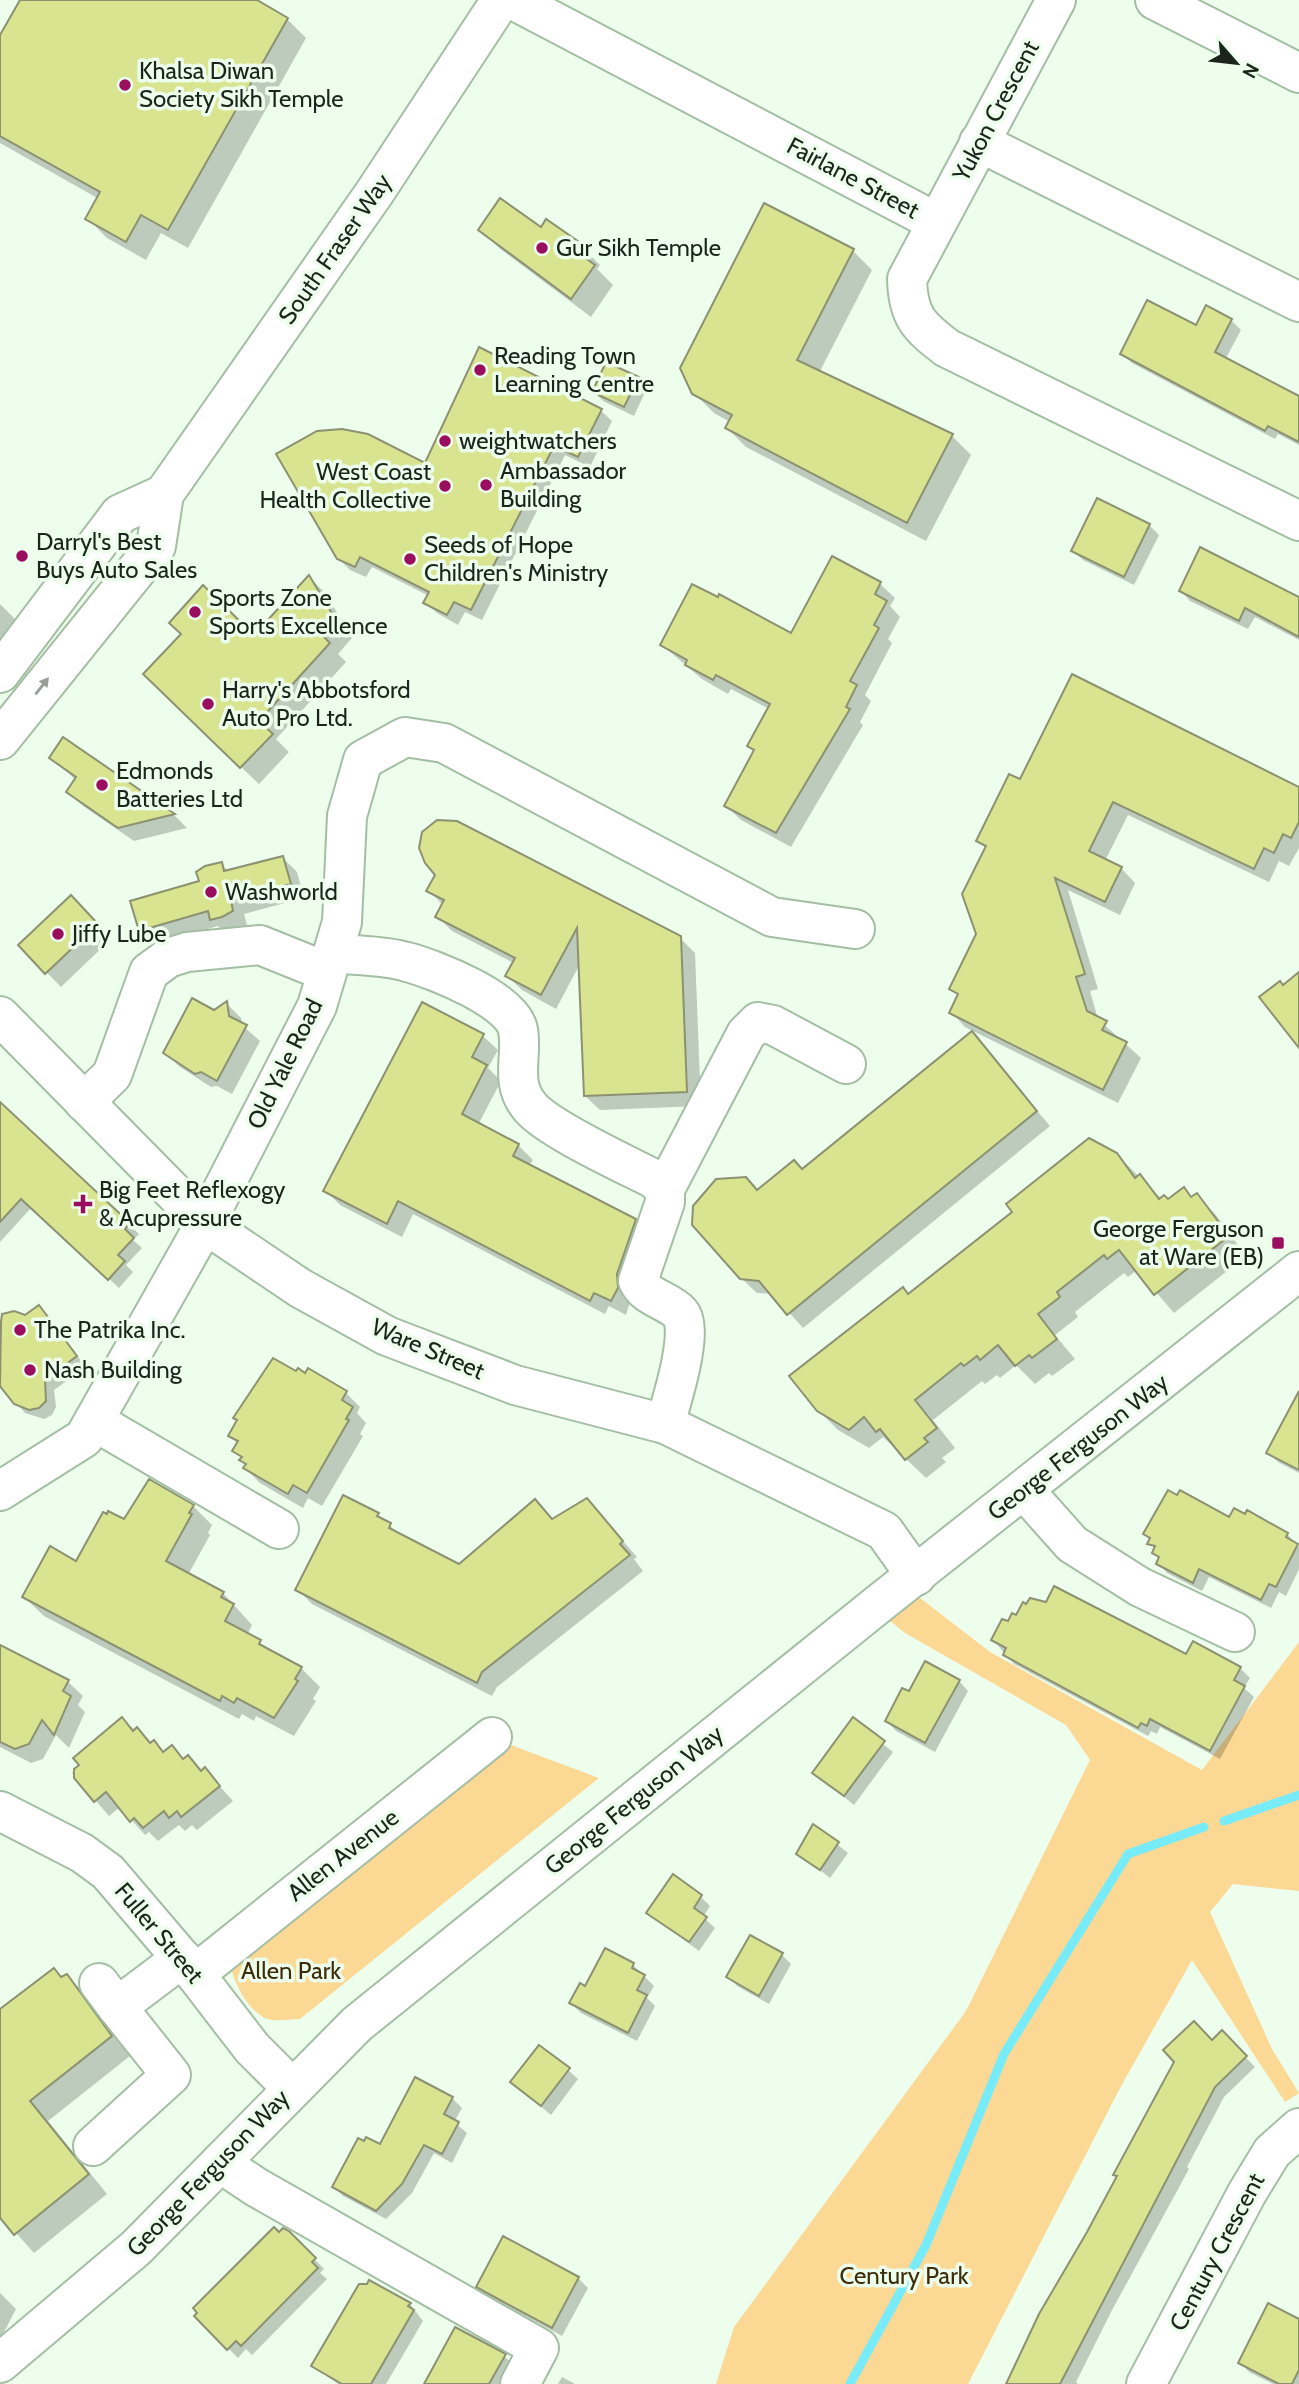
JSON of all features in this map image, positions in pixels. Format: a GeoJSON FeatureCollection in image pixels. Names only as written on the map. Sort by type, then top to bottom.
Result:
{"type":"FeatureCollection","features":[{"type":"Feature","properties":{"kind":"street","name":"South Fraser Way"},"geometry":{"type":"LineString","coordinates":[[0,740],[156,546],[164,494],[375,192],[501,0]]}},
{"type":"Feature","properties":{"kind":"street","name":"Fairlane Street"},"geometry":{"type":"LineString","coordinates":[[513,0],[936,222],[906,279],[908,304],[921,329],[947,348],[1299,521]]}},
{"type":"Feature","properties":{"kind":"street","name":"Yukon Crescent"},"geometry":{"type":"LineString","coordinates":[[936,222],[1056,0]]}},
{"type":"Feature","properties":{"kind":"street"},"geometry":{"type":"LineString","coordinates":[[1155,0],[1299,74]]}},
{"type":"Feature","properties":{"kind":"street"},"geometry":{"type":"LineString","coordinates":[[979,142],[1299,302]]}},
{"type":"Feature","properties":{"kind":"street"},"geometry":{"type":"LineString","coordinates":[[0,673],[120,514],[164,494]]}},
{"type":"Feature","properties":{"kind":"street","name":"Old Yale Road"},"geometry":{"type":"LineString","coordinates":[[0,1491],[84,1438],[205,1224],[317,1006],[342,922],[347,817],[363,760],[405,737],[444,743],[772,917],[855,929]]}},
{"type":"Feature","properties":{"kind":"street"},"geometry":{"type":"LineString","coordinates":[[85,1102],[112,1074],[149,972],[168,958],[187,952],[260,945],[330,962],[406,961],[495,1001],[512,1015],[518,1028],[516,1077],[530,1108],[560,1128],[654,1179],[665,1189]]}},
{"type":"Feature","properties":{"kind":"street","name":"Ware Street"},"geometry":{"type":"LineString","coordinates":[[0,1016],[205,1224],[300,1288],[387,1336],[515,1385],[666,1424],[884,1531],[916,1576]]}},
{"type":"Feature","properties":{"kind":"street"},"geometry":{"type":"LineString","coordinates":[[666,1424],[684,1349],[684,1318],[679,1311],[642,1290],[638,1281],[665,1202],[665,1189],[746,1034],[758,1022],[773,1025],[846,1064]]}},
{"type":"Feature","properties":{"kind":"street","name":"George Ferguson Way"},"geometry":{"type":"LineString","coordinates":[[0,2363],[104,2278],[357,2024],[1299,1272]]}},
{"type":"Feature","properties":{"kind":"street"},"geometry":{"type":"LineString","coordinates":[[94,1421],[279,1529]]}},
{"type":"Feature","properties":{"kind":"street"},"geometry":{"type":"LineString","coordinates":[[1024,1490],[1072,1544],[1140,1587],[1235,1632]]}},
{"type":"Feature","properties":{"kind":"street","name":"Allen Avenue"},"geometry":{"type":"LineString","coordinates":[[93,2146],[171,2075],[108,1995],[188,1966],[492,1737]]}},
{"type":"Feature","properties":{"kind":"street","name":"Fuller Street"},"geometry":{"type":"LineString","coordinates":[[0,1811],[82,1853],[108,1872],[253,2048],[292,2088]]}},
{"type":"Feature","properties":{"kind":"street","name":"Century Crescent"},"geometry":{"type":"LineString","coordinates":[[1146,2384],[1259,2172],[1272,2152],[1299,2127]]}},
{"type":"Feature","properties":{"kind":"street"},"geometry":{"type":"LineString","coordinates":[[220,2163],[256,2187],[539,2348],[520,2384]]}},
{"type":"Feature","properties":{"kind":"green space","name":"Century Park"},"geometry":{"type":"Polygon","coordinates":[[[906,1587],[990,1652],[1202,1770],[1299,1642],[1299,1891],[1233,1884],[1210,1912],[1272,2049],[1299,2093],[1285,2102],[1192,1960],[1119,2090],[968,2384],[716,2384],[734,2327],[966,2011],[1090,1760],[1066,1725],[905,1633],[878,1611],[906,1587]]]}},
{"type":"Feature","properties":{"kind":"green space","name":"Allen Park"},"geometry":{"type":"Polygon","coordinates":[[[511,1745],[599,1778],[300,2019],[272,2020],[257,2013],[245,1999],[230,1966],[511,1745]]]}},
{"type":"Feature","properties":{"kind":"building","name":"Khalsa Diwan Society Sikh Temple"},"geometry":{"type":"Polygon","coordinates":[[[20,0],[257,0],[288,18],[168,230],[141,215],[126,242],[85,219],[100,192],[0,136],[0,35],[20,0]]]}},
{"type":"Feature","properties":{"kind":"building","name":"Gur Sikh Temple"},"geometry":{"type":"Polygon","coordinates":[[[500,198],[541,227],[546,219],[582,244],[577,252],[595,265],[571,299],[478,230],[500,198]]]}},
{"type":"Feature","properties":{"kind":"building"},"geometry":{"type":"Polygon","coordinates":[[[764,203],[854,249],[797,360],[953,434],[907,523],[725,428],[732,415],[692,394],[680,368],[764,203]]]}},
{"type":"Feature","properties":{"kind":"building"},"geometry":{"type":"Polygon","coordinates":[[[1147,300],[1196,325],[1206,305],[1232,319],[1215,352],[1299,396],[1299,442],[1268,426],[1265,431],[1120,354],[1147,300]]]}},
{"type":"Feature","properties":{"kind":"building","name":"Ambassador Building"},"geometry":{"type":"Polygon","coordinates":[[[479,347],[602,409],[578,457],[554,446],[471,610],[454,602],[447,615],[423,603],[429,592],[360,557],[355,567],[337,559],[276,454],[317,431],[342,429],[368,434],[425,463],[479,347]]]}},
{"type":"Feature","properties":{"kind":"building"},"geometry":{"type":"Polygon","coordinates":[[[606,362],[639,377],[624,407],[592,392],[606,362]]]}},
{"type":"Feature","properties":{"kind":"building"},"geometry":{"type":"Polygon","coordinates":[[[1097,498],[1150,524],[1124,577],[1071,551],[1097,498]]]}},
{"type":"Feature","properties":{"kind":"building"},"geometry":{"type":"Polygon","coordinates":[[[1200,547],[1299,597],[1299,637],[1245,608],[1239,621],[1179,591],[1200,547]]]}},
{"type":"Feature","properties":{"kind":"building"},"geometry":{"type":"Polygon","coordinates":[[[832,556],[881,582],[875,594],[887,601],[874,625],[879,628],[850,681],[857,685],[846,707],[850,709],[776,833],[724,806],[754,750],[747,746],[770,704],[716,675],[713,680],[685,665],[687,660],[660,645],[692,584],[718,597],[719,594],[791,633],[832,556]]]}},
{"type":"Feature","properties":{"kind":"building"},"geometry":{"type":"Polygon","coordinates":[[[309,575],[336,620],[322,635],[330,643],[259,721],[273,734],[240,768],[143,674],[181,634],[169,623],[203,585],[254,635],[309,575]]]}},
{"type":"Feature","properties":{"kind":"building"},"geometry":{"type":"Polygon","coordinates":[[[1072,674],[1299,787],[1299,822],[1291,838],[1283,834],[1274,853],[1264,848],[1254,869],[1113,802],[1089,851],[1122,867],[1105,902],[1055,878],[1085,974],[1076,977],[1087,1011],[1107,1021],[1102,1030],[1127,1042],[1103,1090],[949,1013],[958,994],[949,989],[976,934],[962,894],[986,846],[976,841],[1009,774],[1020,779],[1072,674]]]}},
{"type":"Feature","properties":{"kind":"building","name":"Edmonds Batteries Ltd"},"geometry":{"type":"Polygon","coordinates":[[[63,737],[175,814],[118,828],[66,792],[76,777],[49,758],[63,737]]]}},
{"type":"Feature","properties":{"kind":"building"},"geometry":{"type":"Polygon","coordinates":[[[437,820],[457,821],[681,936],[687,1092],[584,1096],[577,928],[541,995],[505,976],[515,958],[435,917],[444,900],[426,891],[435,875],[425,863],[419,848],[422,832],[437,820]]]}},
{"type":"Feature","properties":{"kind":"building","name":"Washworld"},"geometry":{"type":"Polygon","coordinates":[[[283,856],[291,884],[231,900],[233,911],[222,917],[210,920],[208,911],[139,931],[130,901],[199,881],[196,872],[205,866],[222,862],[224,871],[283,856]]]}},
{"type":"Feature","properties":{"kind":"building","name":"Jiffy Lube"},"geometry":{"type":"Polygon","coordinates":[[[71,895],[98,924],[45,974],[18,945],[71,895]]]}},
{"type":"Feature","properties":{"kind":"building"},"geometry":{"type":"Polygon","coordinates":[[[1299,972],[1299,1048],[1259,997],[1280,981],[1283,985],[1299,972]]]}},
{"type":"Feature","properties":{"kind":"building"},"geometry":{"type":"Polygon","coordinates":[[[192,998],[214,1010],[227,1001],[229,1016],[247,1025],[217,1081],[201,1072],[195,1074],[163,1053],[192,998]]]}},
{"type":"Feature","properties":{"kind":"building"},"geometry":{"type":"Polygon","coordinates":[[[422,1002],[484,1034],[472,1057],[487,1065],[462,1114],[519,1144],[513,1156],[636,1219],[617,1274],[618,1288],[611,1301],[594,1293],[590,1301],[398,1201],[387,1224],[323,1191],[422,1002]]]}},
{"type":"Feature","properties":{"kind":"building"},"geometry":{"type":"Polygon","coordinates":[[[972,1031],[1037,1111],[787,1315],[759,1281],[740,1279],[692,1225],[693,1206],[716,1179],[746,1177],[757,1190],[794,1160],[802,1169],[972,1031]]]}},
{"type":"Feature","properties":{"kind":"building"},"geometry":{"type":"Polygon","coordinates":[[[0,1102],[130,1223],[125,1229],[134,1238],[118,1255],[125,1261],[108,1280],[21,1199],[0,1222],[0,1102]]]}},
{"type":"Feature","properties":{"kind":"building"},"geometry":{"type":"Polygon","coordinates":[[[1089,1138],[1117,1153],[1135,1178],[1140,1174],[1159,1199],[1164,1195],[1168,1199],[1184,1187],[1191,1197],[1197,1193],[1229,1236],[1154,1295],[1119,1250],[1107,1259],[1104,1255],[1057,1292],[1060,1297],[1038,1314],[1057,1339],[1032,1358],[1029,1355],[1015,1366],[998,1345],[980,1360],[977,1356],[964,1366],[961,1363],[915,1400],[937,1428],[924,1438],[928,1442],[905,1460],[880,1429],[876,1432],[864,1417],[849,1430],[817,1411],[789,1376],[903,1287],[908,1294],[1012,1212],[1006,1204],[1089,1138]]]}},
{"type":"Feature","properties":{"kind":"building","name":"Nash Building"},"geometry":{"type":"Polygon","coordinates":[[[39,1305],[77,1356],[45,1380],[46,1401],[39,1408],[29,1410],[14,1404],[0,1386],[1,1322],[2,1314],[14,1311],[25,1315],[39,1305]]]}},
{"type":"Feature","properties":{"kind":"building"},"geometry":{"type":"Polygon","coordinates":[[[273,1358],[296,1371],[298,1368],[305,1373],[308,1368],[347,1391],[342,1400],[353,1407],[346,1419],[349,1420],[307,1493],[293,1485],[288,1494],[243,1468],[246,1464],[239,1460],[242,1457],[232,1451],[238,1441],[228,1436],[237,1420],[233,1418],[273,1358]]]}},
{"type":"Feature","properties":{"kind":"building"},"geometry":{"type":"Polygon","coordinates":[[[1299,1391],[1299,1470],[1266,1453],[1299,1391]]]}},
{"type":"Feature","properties":{"kind":"building"},"geometry":{"type":"Polygon","coordinates":[[[149,1479],[194,1505],[189,1513],[192,1514],[166,1561],[224,1592],[221,1597],[234,1604],[225,1621],[261,1640],[259,1644],[302,1667],[295,1679],[298,1681],[274,1718],[237,1698],[234,1703],[222,1696],[220,1701],[22,1597],[50,1546],[76,1561],[103,1512],[107,1514],[108,1511],[124,1519],[149,1479]]]}},
{"type":"Feature","properties":{"kind":"building"},"geometry":{"type":"Polygon","coordinates":[[[1168,1490],[1177,1495],[1180,1490],[1229,1517],[1234,1508],[1245,1514],[1247,1510],[1288,1533],[1286,1537],[1298,1544],[1276,1587],[1269,1584],[1261,1600],[1199,1569],[1193,1583],[1156,1564],[1159,1557],[1152,1553],[1155,1546],[1147,1544],[1150,1538],[1143,1534],[1168,1490]]]}},
{"type":"Feature","properties":{"kind":"building"},"geometry":{"type":"Polygon","coordinates":[[[343,1495],[379,1513],[377,1516],[391,1523],[389,1528],[459,1564],[535,1499],[552,1519],[587,1498],[623,1541],[620,1544],[630,1555],[482,1672],[477,1683],[295,1590],[343,1495]]]}},
{"type":"Feature","properties":{"kind":"building"},"geometry":{"type":"Polygon","coordinates":[[[1054,1586],[1186,1654],[1193,1641],[1241,1667],[1234,1680],[1245,1686],[1210,1751],[1150,1719],[1147,1726],[1141,1723],[1138,1728],[1003,1655],[1006,1648],[991,1640],[1002,1619],[1008,1621],[1012,1613],[1016,1615],[1023,1602],[1026,1604],[1030,1598],[1046,1602],[1054,1586]]]}},
{"type":"Feature","properties":{"kind":"building"},"geometry":{"type":"Polygon","coordinates":[[[0,1645],[69,1680],[63,1691],[71,1696],[54,1735],[42,1720],[29,1744],[15,1749],[0,1742],[0,1645]]]}},
{"type":"Feature","properties":{"kind":"building"},"geometry":{"type":"Polygon","coordinates":[[[925,1661],[960,1680],[925,1743],[885,1721],[902,1688],[909,1691],[925,1661]]]}},
{"type":"Feature","properties":{"kind":"building"},"geometry":{"type":"Polygon","coordinates":[[[122,1717],[133,1731],[137,1727],[150,1743],[154,1740],[163,1752],[172,1745],[183,1759],[188,1755],[201,1771],[205,1767],[220,1786],[181,1817],[177,1811],[169,1818],[164,1811],[143,1828],[134,1818],[130,1822],[106,1792],[94,1802],[74,1778],[74,1769],[79,1765],[73,1758],[122,1717]]]}},
{"type":"Feature","properties":{"kind":"building"},"geometry":{"type":"Polygon","coordinates":[[[853,1717],[885,1741],[844,1796],[812,1773],[853,1717]]]}},
{"type":"Feature","properties":{"kind":"building"},"geometry":{"type":"Polygon","coordinates":[[[813,1824],[839,1842],[820,1870],[796,1854],[813,1824]]]}},
{"type":"Feature","properties":{"kind":"building"},"geometry":{"type":"Polygon","coordinates":[[[673,1874],[702,1895],[694,1908],[707,1917],[689,1942],[646,1913],[673,1874]]]}},
{"type":"Feature","properties":{"kind":"building"},"geometry":{"type":"Polygon","coordinates":[[[750,1935],[783,1953],[759,1996],[726,1977],[750,1935]]]}},
{"type":"Feature","properties":{"kind":"building"},"geometry":{"type":"Polygon","coordinates":[[[605,1948],[634,1963],[632,1968],[645,1975],[637,1990],[647,1995],[628,2033],[569,2003],[580,1983],[585,1986],[605,1948]]]}},
{"type":"Feature","properties":{"kind":"building"},"geometry":{"type":"Polygon","coordinates":[[[54,1968],[61,1977],[67,1974],[112,2036],[30,2101],[89,2174],[14,2235],[0,2218],[0,2009],[54,1968]]]}},
{"type":"Feature","properties":{"kind":"building"},"geometry":{"type":"Polygon","coordinates":[[[1194,2021],[1212,2040],[1222,2030],[1247,2056],[1215,2087],[1060,2384],[1006,2384],[1039,2314],[1117,2176],[1113,2175],[1174,2062],[1163,2050],[1194,2021]]]}},
{"type":"Feature","properties":{"kind":"building"},"geometry":{"type":"Polygon","coordinates":[[[539,2045],[570,2068],[541,2106],[510,2082],[539,2045]]]}},
{"type":"Feature","properties":{"kind":"building"},"geometry":{"type":"Polygon","coordinates":[[[415,2077],[453,2097],[444,2114],[459,2122],[442,2154],[424,2145],[402,2184],[376,2211],[332,2187],[358,2138],[364,2141],[366,2137],[380,2144],[415,2077]]]}},
{"type":"Feature","properties":{"kind":"building"},"geometry":{"type":"Polygon","coordinates":[[[274,2227],[279,2232],[283,2228],[289,2231],[316,2258],[312,2262],[318,2268],[241,2346],[236,2341],[227,2350],[194,2316],[197,2313],[193,2308],[274,2227]]]}},
{"type":"Feature","properties":{"kind":"building"},"geometry":{"type":"Polygon","coordinates":[[[503,2236],[579,2277],[552,2328],[476,2287],[503,2236]]]}},
{"type":"Feature","properties":{"kind":"building"},"geometry":{"type":"Polygon","coordinates":[[[369,2280],[411,2303],[408,2306],[414,2310],[371,2384],[342,2384],[311,2366],[359,2284],[367,2284],[369,2280]]]}},
{"type":"Feature","properties":{"kind":"building"},"geometry":{"type":"Polygon","coordinates":[[[1268,2303],[1299,2319],[1299,2370],[1292,2384],[1279,2384],[1238,2363],[1268,2303]]]}},
{"type":"Feature","properties":{"kind":"building"},"geometry":{"type":"Polygon","coordinates":[[[455,2327],[506,2354],[489,2384],[424,2384],[455,2327]]]}},
{"type":"Feature","properties":{"kind":"waterway"},"geometry":{"type":"LineString","coordinates":[[1224,1821],[1299,1795]]}},
{"type":"Feature","properties":{"kind":"waterway"},"geometry":{"type":"LineString","coordinates":[[850,2384],[926,2245],[1004,2054],[1128,1854],[1204,1827]]}},
{"type":"Feature","properties":{"kind":"place","name":"Khalsa Diwan Society Sikh Temple"},"geometry":{"type":"Point","coordinates":[125,85]}},
{"type":"Feature","properties":{"kind":"place","name":"Gur Sikh Temple"},"geometry":{"type":"Point","coordinates":[542,248]}},
{"type":"Feature","properties":{"kind":"place","name":"Reading Town Learning Centre"},"geometry":{"type":"Point","coordinates":[480,370]}},
{"type":"Feature","properties":{"kind":"place","name":"weightwatchers"},"geometry":{"type":"Point","coordinates":[445,441]}},
{"type":"Feature","properties":{"kind":"place","name":"Ambassador Building"},"geometry":{"type":"Point","coordinates":[486,485]}},
{"type":"Feature","properties":{"kind":"place","name":"West Coast Health Collective"},"geometry":{"type":"Point","coordinates":[445,486]}},
{"type":"Feature","properties":{"kind":"place","name":"Darryl's Best Buys Auto Sales"},"geometry":{"type":"Point","coordinates":[22,556]}},
{"type":"Feature","properties":{"kind":"place","name":"Seeds of Hope Children's Ministry"},"geometry":{"type":"Point","coordinates":[410,559]}},
{"type":"Feature","properties":{"kind":"place","name":"Sports Zone Sports Excellence"},"geometry":{"type":"Point","coordinates":[195,612]}},
{"type":"Feature","properties":{"kind":"place","name":"Harry's Abbotsford Auto Pro Ltd."},"geometry":{"type":"Point","coordinates":[208,704]}},
{"type":"Feature","properties":{"kind":"place","name":"Edmonds Batteries Ltd"},"geometry":{"type":"Point","coordinates":[102,785]}},
{"type":"Feature","properties":{"kind":"place","name":"Washworld"},"geometry":{"type":"Point","coordinates":[211,892]}},
{"type":"Feature","properties":{"kind":"place","name":"Jiffy Lube"},"geometry":{"type":"Point","coordinates":[58,934]}},
{"type":"Feature","properties":{"kind":"place","name":"Big Feet Reflexogy & Acupressure"},"geometry":{"type":"Point","coordinates":[83,1204]}},
{"type":"Feature","properties":{"kind":"place","name":"George Ferguson at Ware (EB)"},"geometry":{"type":"Point","coordinates":[1278,1243]}},
{"type":"Feature","properties":{"kind":"place","name":"The Patrika Inc."},"geometry":{"type":"Point","coordinates":[20,1330]}},
{"type":"Feature","properties":{"kind":"place","name":"Nash Building"},"geometry":{"type":"Point","coordinates":[30,1370]}}]}
